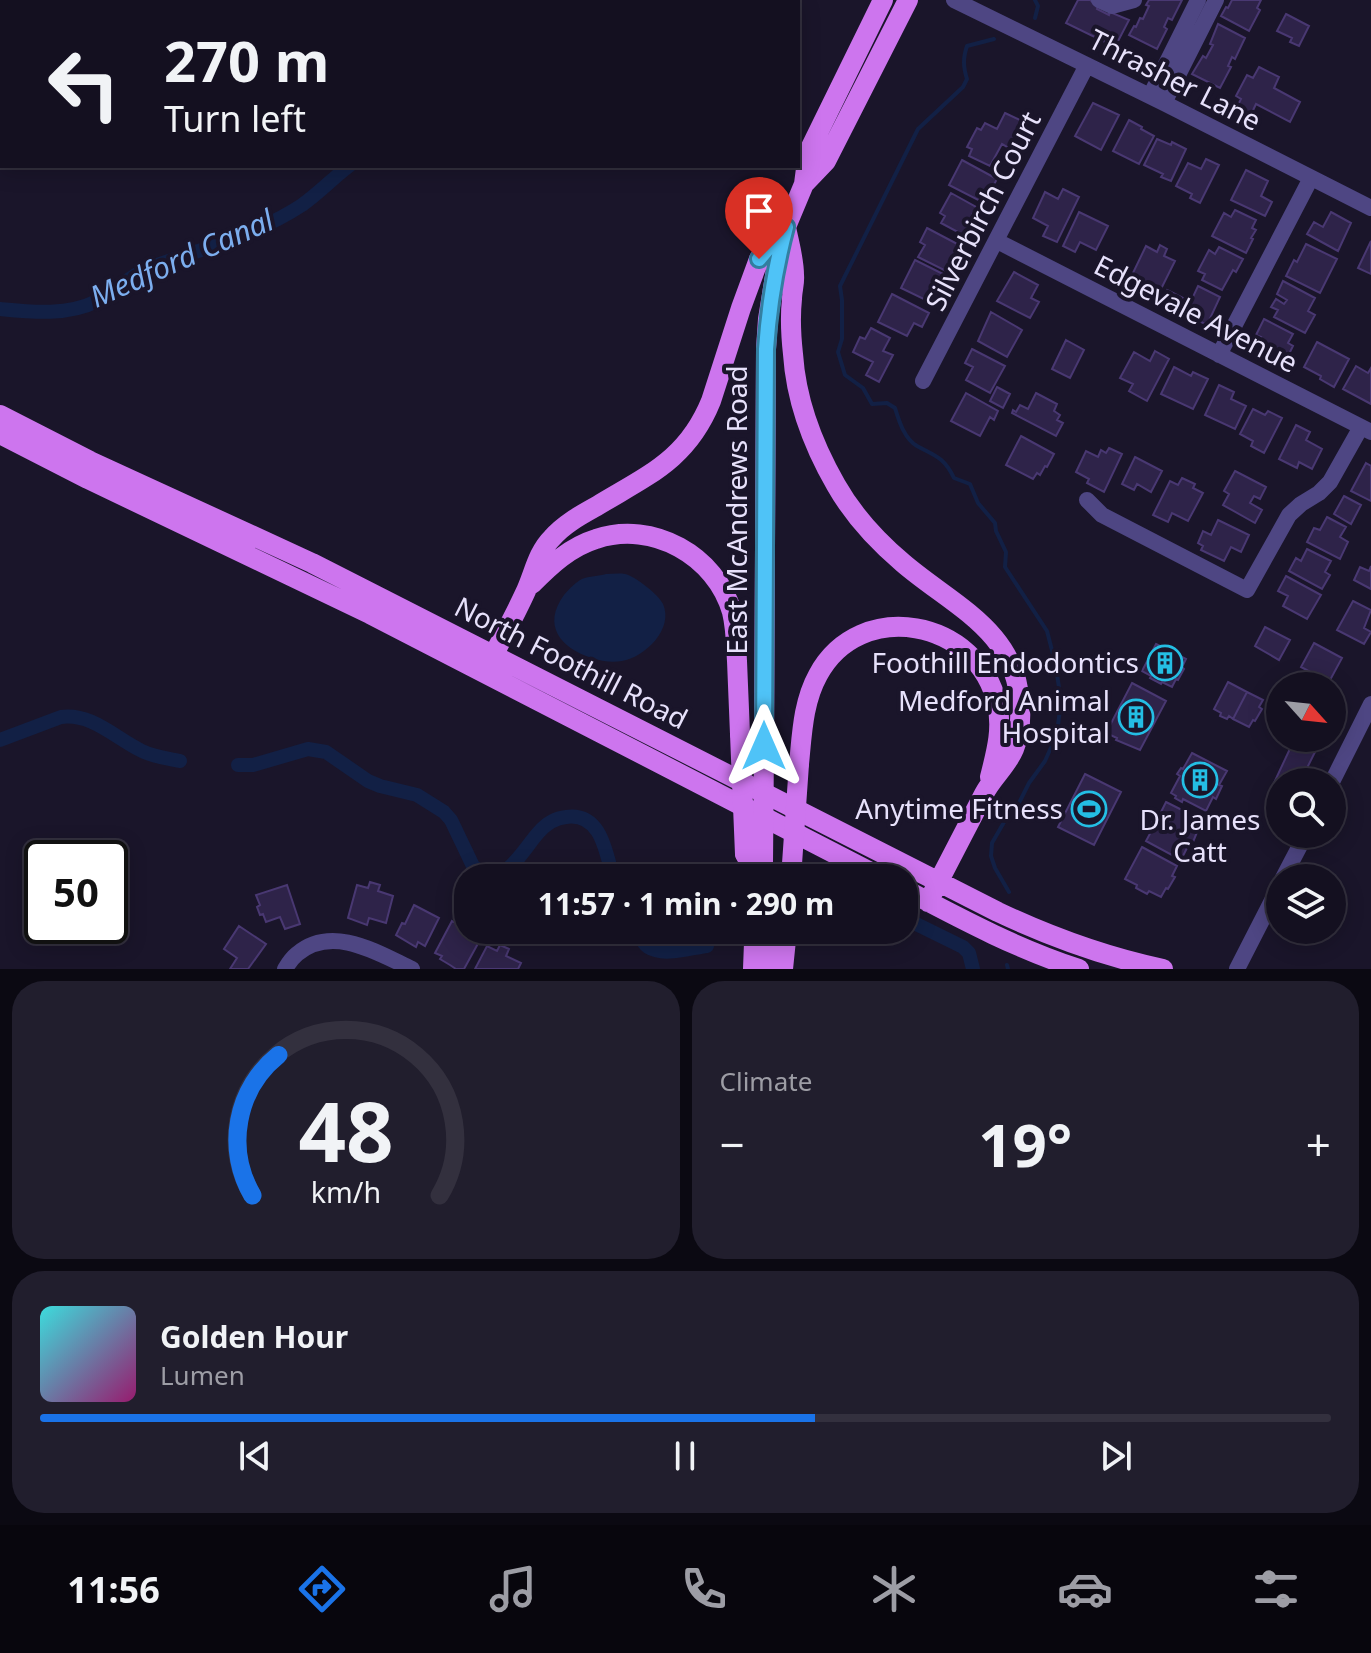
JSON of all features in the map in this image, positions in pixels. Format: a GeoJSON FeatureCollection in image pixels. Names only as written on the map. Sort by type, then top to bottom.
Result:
{"type":"FeatureCollection","features":[{"type":"Feature","properties":{"kind":"main road","name":"East McAndrews Road"},"geometry":{"type":"LineString","coordinates":[[757,864],[764,746],[766,349],[772,289],[786,227],[804,184],[808,153],[883,0]]}},
{"type":"Feature","properties":{"kind":"main road","name":"East McAndrews Road"},"geometry":{"type":"LineString","coordinates":[[804,184],[826,161],[908,0]]}},
{"type":"Feature","properties":{"kind":"main road"},"geometry":{"type":"LineString","coordinates":[[489,664],[527,590],[544,547],[552,537],[583,514],[663,467],[693,435],[711,401],[759,259],[786,227]]}},
{"type":"Feature","properties":{"kind":"main road"},"geometry":{"type":"LineString","coordinates":[[786,227],[795,276],[791,324],[796,380],[807,423],[826,466],[849,505],[874,536],[902,563],[989,631],[1003,648],[1015,675],[1020,697],[1019,731],[1014,749],[986,790],[928,902]]}},
{"type":"Feature","properties":{"kind":"main road","name":"North Foothill Road"},"geometry":{"type":"LineString","coordinates":[[0,415],[124,477],[312,563],[489,664],[856,864]]}},
{"type":"Feature","properties":{"kind":"main road","name":"North Foothill Road"},"geometry":{"type":"LineString","coordinates":[[0,434],[370,614],[489,664],[1037,930],[1138,964],[1163,969]]}},
{"type":"Feature","properties":{"kind":"main road"},"geometry":{"type":"LineString","coordinates":[[527,590],[546,569],[569,552],[604,537],[621,534],[651,536],[677,546],[712,574],[732,612],[736,632],[740,734],[756,864]]}},
{"type":"Feature","properties":{"kind":"main road"},"geometry":{"type":"LineString","coordinates":[[792,864],[806,705],[822,667],[840,648],[866,634],[891,627],[911,627],[943,636],[963,648],[979,665],[991,684],[1000,726],[986,790]]}},
{"type":"Feature","properties":{"kind":"main road"},"geometry":{"type":"LineString","coordinates":[[918,897],[993,935],[1079,969]]}},
{"type":"Feature","properties":{"kind":"main road"},"geometry":{"type":"LineString","coordinates":[[753,969],[754,944]]}},
{"type":"Feature","properties":{"kind":"main road"},"geometry":{"type":"LineString","coordinates":[[770,944],[772,969]]}},
{"type":"Feature","properties":{"kind":"main road"},"geometry":{"type":"LineString","coordinates":[[783,969],[786,944]]}},
{"type":"Feature","properties":{"kind":"street","name":"Thrasher Lane"},"geometry":{"type":"LineString","coordinates":[[954,0],[1371,208]]}},
{"type":"Feature","properties":{"kind":"street"},"geometry":{"type":"LineString","coordinates":[[1099,0],[1112,6],[1134,0]]}},
{"type":"Feature","properties":{"kind":"street"},"geometry":{"type":"LineString","coordinates":[[1157,99],[1198,0]]}},
{"type":"Feature","properties":{"kind":"street"},"geometry":{"type":"LineString","coordinates":[[1157,99],[1216,0]]}},
{"type":"Feature","properties":{"kind":"street","name":"Silverbirch Court"},"geometry":{"type":"LineString","coordinates":[[923,381],[1087,65]]}},
{"type":"Feature","properties":{"kind":"street"},"geometry":{"type":"LineString","coordinates":[[1219,355],[1311,178]]}},
{"type":"Feature","properties":{"kind":"street","name":"Edgevale Avenue"},"geometry":{"type":"LineString","coordinates":[[997,241],[1366,430]]}},
{"type":"Feature","properties":{"kind":"street"},"geometry":{"type":"LineString","coordinates":[[1087,500],[1102,515],[1247,590],[1289,515],[1330,482],[1366,430]]}},
{"type":"Feature","properties":{"kind":"street"},"geometry":{"type":"LineString","coordinates":[[1339,768],[1371,704]]}},
{"type":"Feature","properties":{"kind":"street"},"geometry":{"type":"LineString","coordinates":[[1237,969],[1266,912]]}},
{"type":"Feature","properties":{"kind":"street"},"geometry":{"type":"LineString","coordinates":[[285,969],[297,954],[313,945],[332,940],[355,944],[412,969]]}},
{"type":"Feature","properties":{"kind":"water"},"geometry":{"type":"Polygon","coordinates":[[[625,574],[640,582],[661,600],[665,613],[661,632],[648,648],[622,661],[603,661],[581,654],[563,642],[555,625],[558,606],[570,588],[582,579],[625,574]]]}},
{"type":"Feature","properties":{"kind":"building"},"geometry":{"type":"Polygon","coordinates":[[[1078,0],[1090,0],[1098,6],[1097,9],[1129,20],[1115,47],[1066,23],[1078,0]]]}},
{"type":"Feature","properties":{"kind":"building"},"geometry":{"type":"Polygon","coordinates":[[[1149,0],[1182,0],[1172,20],[1168,18],[1164,27],[1167,29],[1157,49],[1129,35],[1140,18],[1143,19],[1149,0]]]}},
{"type":"Feature","properties":{"kind":"building"},"geometry":{"type":"Polygon","coordinates":[[[1232,0],[1261,0],[1257,8],[1260,10],[1249,31],[1221,16],[1232,0]]]}},
{"type":"Feature","properties":{"kind":"building"},"geometry":{"type":"Polygon","coordinates":[[[1286,14],[1309,26],[1299,46],[1290,42],[1292,38],[1277,31],[1286,14]]]}},
{"type":"Feature","properties":{"kind":"building"},"geometry":{"type":"Polygon","coordinates":[[[1218,24],[1245,38],[1235,59],[1232,57],[1228,66],[1231,67],[1220,88],[1192,74],[1213,45],[1210,44],[1218,24]]]}},
{"type":"Feature","properties":{"kind":"building"},"geometry":{"type":"Polygon","coordinates":[[[1259,67],[1279,77],[1274,88],[1300,102],[1290,122],[1256,104],[1249,119],[1235,111],[1241,99],[1236,96],[1247,75],[1253,78],[1259,67]]]}},
{"type":"Feature","properties":{"kind":"building"},"geometry":{"type":"Polygon","coordinates":[[[1093,103],[1119,115],[1101,150],[1075,136],[1093,103]]]}},
{"type":"Feature","properties":{"kind":"building"},"geometry":{"type":"Polygon","coordinates":[[[1005,113],[1024,122],[1012,150],[1002,144],[990,166],[969,156],[972,149],[967,147],[977,128],[981,130],[985,123],[997,129],[1005,113]]]}},
{"type":"Feature","properties":{"kind":"building"},"geometry":{"type":"Polygon","coordinates":[[[1129,120],[1154,136],[1139,164],[1113,151],[1129,120]]]}},
{"type":"Feature","properties":{"kind":"building"},"geometry":{"type":"Polygon","coordinates":[[[1157,139],[1186,149],[1171,181],[1144,165],[1157,139]]]}},
{"type":"Feature","properties":{"kind":"building"},"geometry":{"type":"Polygon","coordinates":[[[1206,159],[1219,165],[1200,203],[1190,198],[1192,194],[1176,186],[1188,163],[1201,169],[1206,159]]]}},
{"type":"Feature","properties":{"kind":"building"},"geometry":{"type":"Polygon","coordinates":[[[962,160],[997,179],[984,203],[949,185],[962,160]]]}},
{"type":"Feature","properties":{"kind":"building"},"geometry":{"type":"Polygon","coordinates":[[[1246,170],[1268,181],[1261,196],[1272,202],[1265,216],[1231,200],[1246,170]]]}},
{"type":"Feature","properties":{"kind":"building"},"geometry":{"type":"Polygon","coordinates":[[[1063,189],[1079,197],[1057,242],[1043,236],[1048,226],[1033,218],[1045,192],[1058,199],[1063,189]]]}},
{"type":"Feature","properties":{"kind":"building"},"geometry":{"type":"Polygon","coordinates":[[[951,193],[976,207],[969,221],[974,224],[967,237],[941,223],[945,216],[940,213],[951,193]]]}},
{"type":"Feature","properties":{"kind":"building"},"geometry":{"type":"Polygon","coordinates":[[[1235,210],[1256,220],[1252,228],[1256,230],[1246,253],[1212,236],[1224,213],[1231,217],[1235,210]]]}},
{"type":"Feature","properties":{"kind":"building"},"geometry":{"type":"Polygon","coordinates":[[[1079,212],[1108,226],[1096,250],[1080,242],[1075,252],[1063,246],[1079,212]]]}},
{"type":"Feature","properties":{"kind":"building"},"geometry":{"type":"Polygon","coordinates":[[[1331,212],[1351,223],[1338,251],[1307,234],[1314,222],[1323,227],[1331,212]]]}},
{"type":"Feature","properties":{"kind":"building"},"geometry":{"type":"Polygon","coordinates":[[[927,228],[963,247],[946,271],[918,257],[925,245],[920,242],[927,228]]]}},
{"type":"Feature","properties":{"kind":"building"},"geometry":{"type":"Polygon","coordinates":[[[1371,241],[1371,274],[1358,268],[1371,241]]]}},
{"type":"Feature","properties":{"kind":"building"},"geometry":{"type":"Polygon","coordinates":[[[1306,244],[1337,259],[1320,293],[1286,276],[1306,244]]]}},
{"type":"Feature","properties":{"kind":"building"},"geometry":{"type":"Polygon","coordinates":[[[1160,245],[1167,249],[1164,256],[1175,261],[1160,291],[1131,277],[1146,246],[1157,252],[1160,245]]]}},
{"type":"Feature","properties":{"kind":"building"},"geometry":{"type":"Polygon","coordinates":[[[1219,247],[1243,259],[1222,290],[1202,280],[1205,274],[1198,271],[1209,250],[1215,254],[1219,247]]]}},
{"type":"Feature","properties":{"kind":"building"},"geometry":{"type":"Polygon","coordinates":[[[915,260],[943,274],[935,290],[940,292],[934,304],[901,288],[915,260]]]}},
{"type":"Feature","properties":{"kind":"building"},"geometry":{"type":"Polygon","coordinates":[[[1014,272],[1038,285],[1031,298],[1039,302],[1030,318],[997,301],[1014,272]]]}},
{"type":"Feature","properties":{"kind":"building"},"geometry":{"type":"Polygon","coordinates":[[[1283,281],[1315,298],[1308,311],[1315,315],[1305,333],[1274,317],[1278,310],[1271,307],[1276,299],[1284,304],[1287,300],[1277,294],[1283,281]]]}},
{"type":"Feature","properties":{"kind":"building"},"geometry":{"type":"Polygon","coordinates":[[[1198,286],[1220,297],[1207,325],[1185,314],[1198,286]]]}},
{"type":"Feature","properties":{"kind":"building"},"geometry":{"type":"Polygon","coordinates":[[[1167,290],[1183,298],[1176,311],[1160,303],[1167,290]]]}},
{"type":"Feature","properties":{"kind":"building"},"geometry":{"type":"Polygon","coordinates":[[[892,294],[929,313],[922,327],[914,323],[907,336],[878,322],[892,294]]]}},
{"type":"Feature","properties":{"kind":"building"},"geometry":{"type":"Polygon","coordinates":[[[991,312],[1022,330],[1007,357],[978,341],[991,312]]]}},
{"type":"Feature","properties":{"kind":"building"},"geometry":{"type":"Polygon","coordinates":[[[1264,319],[1293,334],[1288,343],[1293,346],[1283,366],[1254,350],[1261,337],[1256,335],[1264,319]]]}},
{"type":"Feature","properties":{"kind":"building"},"geometry":{"type":"Polygon","coordinates":[[[871,328],[890,338],[883,351],[893,355],[879,382],[866,375],[873,362],[853,352],[860,337],[865,339],[871,328]]]}},
{"type":"Feature","properties":{"kind":"building"},"geometry":{"type":"Polygon","coordinates":[[[1066,340],[1084,350],[1070,378],[1052,369],[1066,340]]]}},
{"type":"Feature","properties":{"kind":"building"},"geometry":{"type":"Polygon","coordinates":[[[1317,342],[1349,359],[1334,387],[1304,367],[1317,342]]]}},
{"type":"Feature","properties":{"kind":"building"},"geometry":{"type":"Polygon","coordinates":[[[972,349],[1005,366],[990,393],[966,380],[973,367],[965,363],[972,349]]]}},
{"type":"Feature","properties":{"kind":"building"},"geometry":{"type":"Polygon","coordinates":[[[1155,351],[1169,359],[1147,401],[1129,391],[1133,384],[1120,378],[1134,352],[1150,361],[1155,351]]]}},
{"type":"Feature","properties":{"kind":"building"},"geometry":{"type":"Polygon","coordinates":[[[1356,366],[1368,373],[1371,368],[1371,404],[1343,389],[1356,366]]]}},
{"type":"Feature","properties":{"kind":"building"},"geometry":{"type":"Polygon","coordinates":[[[1174,367],[1191,376],[1193,372],[1208,379],[1193,409],[1161,394],[1174,367]]]}},
{"type":"Feature","properties":{"kind":"building"},"geometry":{"type":"Polygon","coordinates":[[[1219,385],[1234,392],[1231,399],[1246,406],[1235,429],[1205,415],[1219,385]]]}},
{"type":"Feature","properties":{"kind":"building"},"geometry":{"type":"Polygon","coordinates":[[[997,387],[1010,394],[1003,408],[990,401],[997,387]]]}},
{"type":"Feature","properties":{"kind":"building"},"geometry":{"type":"Polygon","coordinates":[[[966,393],[998,411],[994,420],[990,417],[980,436],[951,421],[966,393]]]}},
{"type":"Feature","properties":{"kind":"building"},"geometry":{"type":"Polygon","coordinates":[[[1036,393],[1057,404],[1054,411],[1060,415],[1057,420],[1063,423],[1056,436],[1012,413],[1020,405],[1028,409],[1036,393]]]}},
{"type":"Feature","properties":{"kind":"building"},"geometry":{"type":"Polygon","coordinates":[[[1253,409],[1265,415],[1268,411],[1282,418],[1264,453],[1251,446],[1253,441],[1240,434],[1253,409]]]}},
{"type":"Feature","properties":{"kind":"building"},"geometry":{"type":"Polygon","coordinates":[[[1296,425],[1310,432],[1306,440],[1322,449],[1312,469],[1299,462],[1297,468],[1279,459],[1296,425]]]}},
{"type":"Feature","properties":{"kind":"building"},"geometry":{"type":"Polygon","coordinates":[[[1021,436],[1054,454],[1047,467],[1033,479],[1006,465],[1021,436]]]}},
{"type":"Feature","properties":{"kind":"building"},"geometry":{"type":"Polygon","coordinates":[[[1109,448],[1122,454],[1104,492],[1087,483],[1089,479],[1076,472],[1086,451],[1098,457],[1101,450],[1106,453],[1109,448]]]}},
{"type":"Feature","properties":{"kind":"building"},"geometry":{"type":"Polygon","coordinates":[[[1135,457],[1162,471],[1151,492],[1137,484],[1134,490],[1122,484],[1135,457]]]}},
{"type":"Feature","properties":{"kind":"building"},"geometry":{"type":"Polygon","coordinates":[[[1366,463],[1371,466],[1371,501],[1351,491],[1366,463]]]}},
{"type":"Feature","properties":{"kind":"building"},"geometry":{"type":"Polygon","coordinates":[[[1235,471],[1266,487],[1260,499],[1254,496],[1250,503],[1262,510],[1255,523],[1223,505],[1229,494],[1224,491],[1235,471]]]}},
{"type":"Feature","properties":{"kind":"building"},"geometry":{"type":"Polygon","coordinates":[[[1182,478],[1195,484],[1193,488],[1203,493],[1188,521],[1172,513],[1168,522],[1153,515],[1170,481],[1178,485],[1182,478]]]}},
{"type":"Feature","properties":{"kind":"building"},"geometry":{"type":"Polygon","coordinates":[[[1344,496],[1361,505],[1351,524],[1334,514],[1344,496]]]}},
{"type":"Feature","properties":{"kind":"building"},"geometry":{"type":"Polygon","coordinates":[[[1327,517],[1346,527],[1340,537],[1348,542],[1340,559],[1307,542],[1314,528],[1320,530],[1327,517]]]}},
{"type":"Feature","properties":{"kind":"building"},"geometry":{"type":"Polygon","coordinates":[[[1218,520],[1249,535],[1241,552],[1231,547],[1224,561],[1201,550],[1203,546],[1198,543],[1203,531],[1211,535],[1218,520]]]}},
{"type":"Feature","properties":{"kind":"building"},"geometry":{"type":"Polygon","coordinates":[[[1307,549],[1331,561],[1325,572],[1330,575],[1322,589],[1289,571],[1296,558],[1301,561],[1307,549]]]}},
{"type":"Feature","properties":{"kind":"building"},"geometry":{"type":"Polygon","coordinates":[[[1371,566],[1371,589],[1354,580],[1360,567],[1369,571],[1371,566]]]}},
{"type":"Feature","properties":{"kind":"building"},"geometry":{"type":"Polygon","coordinates":[[[1286,576],[1321,595],[1307,619],[1283,606],[1288,596],[1278,591],[1286,576]]]}},
{"type":"Feature","properties":{"kind":"building"},"geometry":{"type":"Polygon","coordinates":[[[1353,601],[1371,610],[1364,628],[1371,632],[1364,644],[1337,630],[1353,601]]]}},
{"type":"Feature","properties":{"kind":"building"},"geometry":{"type":"Polygon","coordinates":[[[1265,627],[1290,640],[1279,660],[1255,646],[1265,627]]]}},
{"type":"Feature","properties":{"kind":"building"},"geometry":{"type":"Polygon","coordinates":[[[1314,643],[1342,658],[1334,672],[1310,672],[1301,667],[1314,643]]]}},
{"type":"Feature","properties":{"kind":"building","name":"Foothill Endodontics"},"geometry":{"type":"Polygon","coordinates":[[[1156,644],[1186,659],[1184,669],[1172,687],[1161,684],[1142,671],[1156,644]]]}},
{"type":"Feature","properties":{"kind":"building"},"geometry":{"type":"Polygon","coordinates":[[[1228,682],[1247,692],[1233,719],[1220,716],[1221,713],[1214,709],[1228,682]]]}},
{"type":"Feature","properties":{"kind":"building","name":"Medford Animal Hospital"},"geometry":{"type":"Polygon","coordinates":[[[1132,683],[1166,701],[1140,750],[1106,733],[1132,683]]]}},
{"type":"Feature","properties":{"kind":"building"},"geometry":{"type":"Polygon","coordinates":[[[1247,692],[1263,700],[1259,707],[1262,709],[1249,727],[1233,719],[1247,692]]]}},
{"type":"Feature","properties":{"kind":"building"},"geometry":{"type":"Polygon","coordinates":[[[1288,752],[1315,752],[1307,768],[1281,768],[1288,752]]]}},
{"type":"Feature","properties":{"kind":"building","name":"Dr. James Catt"},"geometry":{"type":"Polygon","coordinates":[[[1192,753],[1227,771],[1216,799],[1213,797],[1206,811],[1183,799],[1182,802],[1171,793],[1180,776],[1177,774],[1192,753]]]}},
{"type":"Feature","properties":{"kind":"building","name":"Anytime Fitness"},"geometry":{"type":"Polygon","coordinates":[[[1085,774],[1121,792],[1094,845],[1058,827],[1085,774]]]}},
{"type":"Feature","properties":{"kind":"building"},"geometry":{"type":"Polygon","coordinates":[[[1166,802],[1202,820],[1191,847],[1188,846],[1181,860],[1146,841],[1156,814],[1159,816],[1166,802]]]}},
{"type":"Feature","properties":{"kind":"building"},"geometry":{"type":"Polygon","coordinates":[[[1142,847],[1177,866],[1172,876],[1175,877],[1161,897],[1149,891],[1147,894],[1125,879],[1142,847]]]}},
{"type":"Feature","properties":{"kind":"building"},"geometry":{"type":"Polygon","coordinates":[[[370,882],[380,885],[378,891],[393,896],[386,923],[369,918],[367,925],[348,918],[357,885],[368,888],[370,882]]]}},
{"type":"Feature","properties":{"kind":"building"},"geometry":{"type":"Polygon","coordinates":[[[287,885],[300,924],[285,929],[280,917],[266,922],[263,914],[260,915],[256,895],[287,885]]]}},
{"type":"Feature","properties":{"kind":"building"},"geometry":{"type":"Polygon","coordinates":[[[414,905],[439,918],[425,946],[418,942],[416,947],[396,935],[414,905]]]}},
{"type":"Feature","properties":{"kind":"building"},"geometry":{"type":"Polygon","coordinates":[[[452,921],[454,944],[478,944],[464,969],[456,969],[435,953],[452,921]]]}},
{"type":"Feature","properties":{"kind":"building"},"geometry":{"type":"Polygon","coordinates":[[[239,926],[266,944],[248,969],[230,969],[237,958],[224,949],[239,926]]]}},
{"type":"Feature","properties":{"kind":"building"},"geometry":{"type":"Polygon","coordinates":[[[500,945],[509,949],[506,956],[521,963],[518,969],[475,969],[487,946],[497,951],[500,945]]]}},
{"type":"Feature","properties":{"kind":"waterway"},"geometry":{"type":"LineString","coordinates":[[1035,0],[1038,6],[1035,18]]}},
{"type":"Feature","properties":{"kind":"waterway"},"geometry":{"type":"LineString","coordinates":[[994,39],[967,46],[964,62],[967,79],[963,87],[918,129],[840,286],[842,339],[838,352],[845,375],[863,388],[872,404],[887,403],[895,408],[912,443],[943,461],[954,478],[970,484],[978,503],[995,523],[1006,552],[1005,567],[1047,631],[1061,700],[1057,734],[1045,761],[992,843],[991,856],[995,868],[1009,892]]}},
{"type":"Feature","properties":{"kind":"waterway","name":"Medford Canal"},"geometry":{"type":"LineString","coordinates":[[0,309],[49,312],[86,306],[149,268],[246,234],[284,216],[347,168]]}},
{"type":"Feature","properties":{"kind":"waterway","name":"Medford Canal"},"geometry":{"type":"LineString","coordinates":[[0,740],[61,717],[73,717],[94,723],[147,753],[180,761]]}},
{"type":"Feature","properties":{"kind":"waterway","name":"Medford Canal"},"geometry":{"type":"LineString","coordinates":[[238,765],[253,765],[308,749],[326,752],[368,781],[417,795],[444,812],[472,864]]}},
{"type":"Feature","properties":{"kind":"waterway","name":"Medford Canal"},"geometry":{"type":"LineString","coordinates":[[513,864],[548,824],[562,818],[578,817],[594,827],[600,836],[609,864]]}},
{"type":"Feature","properties":{"kind":"waterway","name":"Medford Canal"},"geometry":{"type":"LineString","coordinates":[[918,925],[963,947],[969,953],[973,969]]}},
{"type":"Feature","properties":{"kind":"waterway","name":"Medford Canal"},"geometry":{"type":"LineString","coordinates":[[644,944],[654,950],[669,952],[707,946]]}},
{"type":"Feature","properties":{"kind":"waterway"},"geometry":{"type":"LineString","coordinates":[[1007,965],[1008,969]]}},
{"type":"Feature","properties":{"kind":"place","name":"Foothill Endodontics"},"geometry":{"type":"Point","coordinates":[1165,663]}},
{"type":"Feature","properties":{"kind":"place","name":"Medford Animal Hospital"},"geometry":{"type":"Point","coordinates":[1136,717]}},
{"type":"Feature","properties":{"kind":"place","name":"Dr. James Catt"},"geometry":{"type":"Point","coordinates":[1200,780]}},
{"type":"Feature","properties":{"kind":"place","name":"Anytime Fitness"},"geometry":{"type":"Point","coordinates":[1089,809]}},
{"type":"Feature","properties":{"kind":"route"},"geometry":{"type":"LineString","coordinates":[[759,259],[786,227],[772,289],[766,349],[764,746]]}}]}
